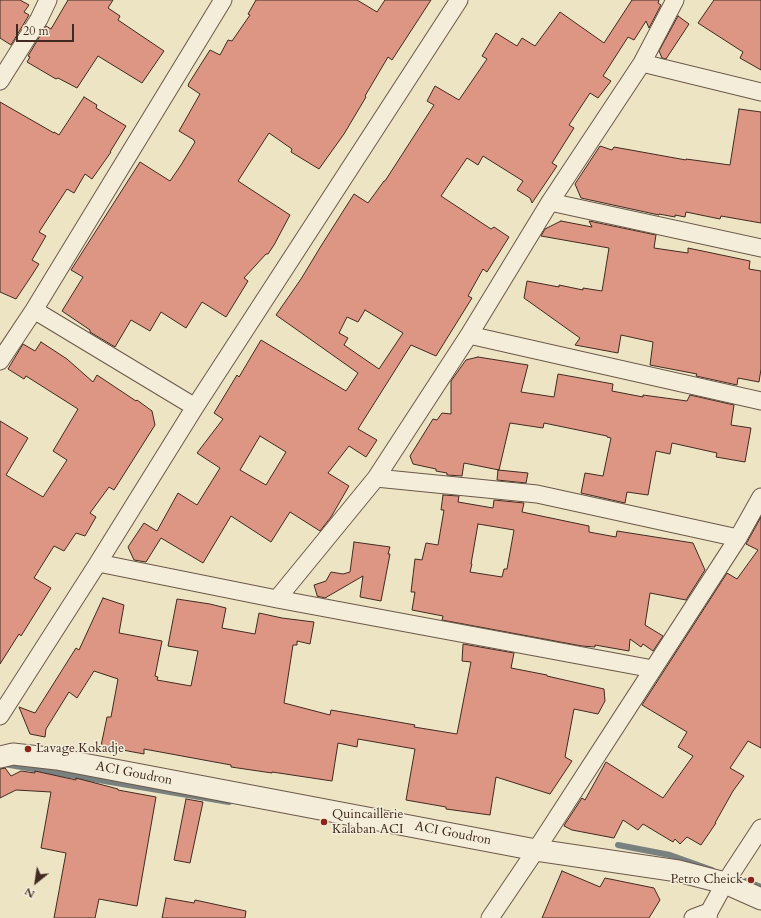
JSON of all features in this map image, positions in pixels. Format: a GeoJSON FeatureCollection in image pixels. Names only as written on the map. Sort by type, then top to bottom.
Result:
{"type":"FeatureCollection","features":[{"type":"Feature","properties":{"kind":"street"},"geometry":{"type":"LineString","coordinates":[[0,81],[39,19],[48,0]]}},
{"type":"Feature","properties":{"kind":"street"},"geometry":{"type":"LineString","coordinates":[[0,361],[34,310],[223,0]]}},
{"type":"Feature","properties":{"kind":"street"},"geometry":{"type":"LineString","coordinates":[[0,716],[98,563],[195,407],[459,0]]}},
{"type":"Feature","properties":{"kind":"street"},"geometry":{"type":"LineString","coordinates":[[277,599],[376,478],[469,336],[550,202],[642,63],[674,0]]}},
{"type":"Feature","properties":{"kind":"street"},"geometry":{"type":"LineString","coordinates":[[642,63],[761,92]]}},
{"type":"Feature","properties":{"kind":"street"},"geometry":{"type":"LineString","coordinates":[[550,202],[761,248]]}},
{"type":"Feature","properties":{"kind":"street"},"geometry":{"type":"LineString","coordinates":[[34,310],[195,407]]}},
{"type":"Feature","properties":{"kind":"street"},"geometry":{"type":"LineString","coordinates":[[469,336],[761,401]]}},
{"type":"Feature","properties":{"kind":"street"},"geometry":{"type":"LineString","coordinates":[[376,478],[537,494],[738,538]]}},
{"type":"Feature","properties":{"kind":"street"},"geometry":{"type":"LineString","coordinates":[[490,918],[536,850],[738,538],[761,497]]}},
{"type":"Feature","properties":{"kind":"street"},"geometry":{"type":"LineString","coordinates":[[98,563],[277,599],[653,669]]}},
{"type":"Feature","properties":{"kind":"street","name":"ACI Goudron"},"geometry":{"type":"LineString","coordinates":[[0,757],[13,754],[57,759],[536,850],[678,871],[725,883],[761,899]]}},
{"type":"Feature","properties":{"kind":"street"},"geometry":{"type":"LineString","coordinates":[[693,918],[708,915],[725,883],[761,828]]}},
{"type":"Feature","properties":{"kind":"building"},"geometry":{"type":"Polygon","coordinates":[[[0,0],[20,0],[29,5],[24,12],[29,15],[11,45],[0,38],[0,0]]]}},
{"type":"Feature","properties":{"kind":"building"},"geometry":{"type":"Polygon","coordinates":[[[68,0],[113,0],[108,8],[120,16],[118,20],[164,51],[142,83],[98,56],[77,88],[58,78],[56,79],[27,62],[30,57],[28,56],[46,26],[51,29],[68,0]]]}},
{"type":"Feature","properties":{"kind":"building"},"geometry":{"type":"Polygon","coordinates":[[[256,0],[357,0],[377,12],[385,0],[431,0],[392,60],[388,57],[344,134],[319,169],[291,152],[292,149],[269,133],[238,181],[290,215],[268,254],[266,254],[244,278],[248,281],[226,317],[202,302],[186,328],[161,312],[150,331],[131,320],[115,347],[90,332],[90,330],[62,311],[83,277],[71,270],[140,162],[170,181],[181,165],[195,142],[179,131],[200,94],[188,86],[189,83],[210,50],[220,55],[228,40],[232,41],[250,15],[248,14],[256,0]]]}},
{"type":"Feature","properties":{"kind":"building"},"geometry":{"type":"Polygon","coordinates":[[[632,0],[659,0],[658,3],[661,5],[649,28],[646,21],[634,40],[628,37],[603,76],[611,81],[598,98],[590,93],[569,125],[574,128],[552,163],[557,166],[532,203],[530,198],[517,190],[523,181],[483,156],[478,165],[467,158],[441,196],[491,229],[494,227],[509,237],[487,272],[483,269],[468,296],[472,298],[436,356],[411,345],[358,429],[377,440],[366,457],[349,446],[328,473],[349,486],[331,517],[320,531],[290,512],[271,542],[231,516],[203,563],[161,538],[146,562],[134,560],[128,547],[144,523],[157,531],[178,493],[197,505],[220,468],[197,453],[223,419],[214,413],[237,375],[239,377],[261,340],[346,391],[358,373],[276,315],[301,279],[354,194],[368,203],[385,181],[434,105],[427,101],[435,86],[459,100],[487,59],[482,56],[496,33],[517,46],[522,38],[535,46],[560,12],[604,43],[632,0]],[[365,310],[358,322],[347,317],[339,333],[348,338],[344,345],[379,369],[403,333],[365,310]],[[260,436],[240,470],[266,485],[286,452],[260,436]]]}},
{"type":"Feature","properties":{"kind":"building"},"geometry":{"type":"Polygon","coordinates":[[[714,0],[761,0],[761,70],[740,58],[743,52],[698,23],[714,0]]]}},
{"type":"Feature","properties":{"kind":"building"},"geometry":{"type":"Polygon","coordinates":[[[678,16],[689,24],[666,59],[662,58],[659,51],[678,16]]]}},
{"type":"Feature","properties":{"kind":"building"},"geometry":{"type":"Polygon","coordinates":[[[84,97],[97,105],[96,108],[126,126],[111,152],[92,179],[85,174],[74,193],[67,189],[39,232],[46,236],[32,260],[39,264],[16,299],[0,292],[0,102],[59,135],[84,97]]]}},
{"type":"Feature","properties":{"kind":"building"},"geometry":{"type":"Polygon","coordinates":[[[739,109],[761,112],[761,223],[721,216],[720,219],[686,212],[685,217],[675,215],[675,217],[659,215],[581,198],[575,184],[600,146],[612,150],[614,147],[686,160],[730,165],[739,109]]]}},
{"type":"Feature","properties":{"kind":"building"},"geometry":{"type":"Polygon","coordinates":[[[561,221],[592,227],[589,221],[656,235],[654,248],[688,253],[688,248],[750,261],[749,269],[761,271],[761,369],[759,382],[738,378],[737,385],[696,376],[697,374],[650,365],[653,342],[621,335],[618,353],[575,345],[580,338],[524,298],[527,281],[559,287],[559,285],[583,290],[583,288],[602,291],[609,248],[541,236],[545,229],[561,221]]]}},
{"type":"Feature","properties":{"kind":"building"},"geometry":{"type":"Polygon","coordinates":[[[41,342],[67,359],[93,382],[97,375],[136,401],[137,400],[152,411],[155,425],[114,490],[109,487],[90,513],[96,517],[85,536],[76,533],[64,551],[54,546],[34,578],[51,588],[21,636],[19,634],[0,664],[0,421],[28,438],[6,475],[43,497],[67,460],[53,451],[78,409],[26,376],[24,379],[8,369],[23,344],[35,351],[41,342]]]}},
{"type":"Feature","properties":{"kind":"building"},"geometry":{"type":"Polygon","coordinates":[[[478,357],[528,365],[521,392],[554,397],[558,374],[613,384],[612,391],[643,397],[643,395],[687,401],[690,395],[734,405],[731,425],[751,428],[745,462],[716,457],[717,453],[672,443],[670,454],[656,451],[648,495],[627,492],[625,503],[581,493],[585,473],[603,476],[611,438],[544,423],[543,428],[510,423],[499,470],[464,463],[462,476],[447,475],[447,473],[436,471],[436,469],[413,464],[410,456],[433,419],[437,420],[442,413],[451,414],[451,381],[466,360],[478,357]]]}},
{"type":"Feature","properties":{"kind":"building"},"geometry":{"type":"Polygon","coordinates":[[[498,470],[528,473],[526,483],[497,480],[498,470]]]}},
{"type":"Feature","properties":{"kind":"building"},"geometry":{"type":"Polygon","coordinates":[[[443,495],[459,496],[458,502],[493,508],[494,500],[524,503],[522,512],[589,526],[589,532],[616,537],[617,531],[693,543],[705,570],[686,600],[650,593],[645,625],[663,636],[653,651],[643,644],[641,647],[630,639],[629,651],[595,645],[595,647],[582,646],[442,620],[443,616],[412,610],[415,592],[411,592],[415,559],[422,560],[426,543],[438,545],[444,510],[441,510],[443,495]],[[478,524],[470,572],[502,577],[504,569],[507,569],[514,530],[478,524]]]}},
{"type":"Feature","properties":{"kind":"building"},"geometry":{"type":"Polygon","coordinates":[[[761,517],[761,748],[748,741],[730,768],[744,776],[733,791],[716,823],[701,845],[687,837],[680,844],[675,839],[673,842],[643,824],[638,830],[623,820],[614,838],[572,830],[564,826],[582,798],[585,800],[606,762],[663,798],[693,756],[678,747],[687,732],[642,705],[727,573],[737,579],[758,550],[746,544],[761,517]]]}},
{"type":"Feature","properties":{"kind":"building"},"geometry":{"type":"Polygon","coordinates":[[[354,542],[390,547],[381,601],[360,597],[363,576],[325,598],[317,596],[314,585],[326,581],[331,572],[343,574],[350,572],[354,542]]]}},
{"type":"Feature","properties":{"kind":"building"},"geometry":{"type":"Polygon","coordinates":[[[103,598],[124,605],[119,633],[162,641],[155,676],[158,677],[157,680],[191,686],[198,651],[168,646],[177,599],[226,608],[222,628],[255,634],[259,613],[282,618],[314,622],[310,644],[297,641],[297,645],[293,645],[284,703],[330,715],[331,710],[457,734],[471,662],[462,661],[463,644],[514,653],[511,668],[604,689],[605,701],[598,714],[574,709],[565,757],[572,761],[550,794],[496,777],[490,815],[446,809],[446,807],[406,800],[415,749],[358,739],[357,747],[338,743],[332,781],[231,767],[231,765],[144,749],[144,754],[101,746],[107,717],[111,717],[118,679],[94,671],[77,698],[69,692],[46,729],[45,737],[30,734],[19,707],[35,713],[76,648],[79,650],[103,598]]]}},
{"type":"Feature","properties":{"kind":"building"},"geometry":{"type":"Polygon","coordinates":[[[5,768],[11,776],[21,771],[35,773],[35,771],[76,780],[76,778],[118,790],[156,797],[137,906],[99,899],[95,918],[54,918],[66,853],[41,848],[51,792],[16,790],[0,798],[0,769],[5,768]]]}},
{"type":"Feature","properties":{"kind":"building"},"geometry":{"type":"Polygon","coordinates":[[[186,799],[203,802],[190,863],[174,860],[186,799]]]}},
{"type":"Feature","properties":{"kind":"building"},"geometry":{"type":"Polygon","coordinates":[[[562,871],[600,887],[605,878],[654,888],[660,900],[649,918],[542,918],[562,871]]]}},
{"type":"Feature","properties":{"kind":"building"},"geometry":{"type":"Polygon","coordinates":[[[166,898],[194,903],[195,900],[246,911],[245,918],[162,918],[166,898]]]}},
{"type":"Feature","properties":{"kind":"waterway"},"geometry":{"type":"LineString","coordinates":[[4,764],[229,802]]}},
{"type":"Feature","properties":{"kind":"waterway"},"geometry":{"type":"LineString","coordinates":[[618,845],[670,855],[712,870]]}},
{"type":"Feature","properties":{"kind":"waterway"},"geometry":{"type":"LineString","coordinates":[[746,881],[761,887]]}},
{"type":"Feature","properties":{"kind":"place","name":"Lavage Kokadje"},"geometry":{"type":"Point","coordinates":[28,749]}},
{"type":"Feature","properties":{"kind":"place","name":"Quincaillerie Kalaban ACI"},"geometry":{"type":"Point","coordinates":[324,822]}},
{"type":"Feature","properties":{"kind":"place","name":"Petro Cheick"},"geometry":{"type":"Point","coordinates":[751,880]}}]}
